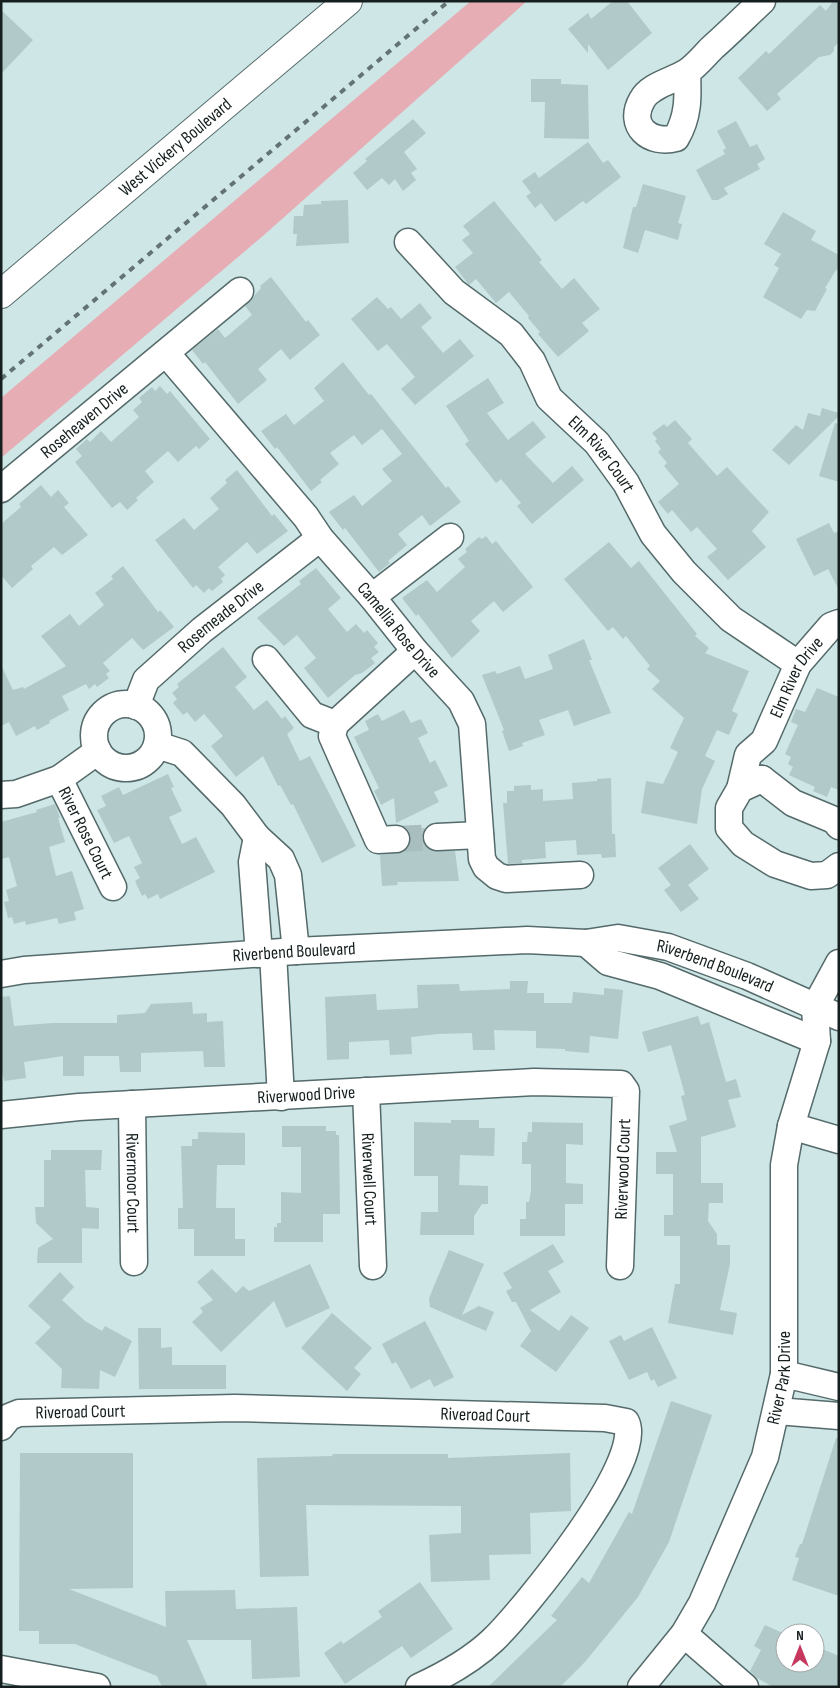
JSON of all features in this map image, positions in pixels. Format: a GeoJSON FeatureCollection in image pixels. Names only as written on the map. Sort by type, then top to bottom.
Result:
{"type":"FeatureCollection","features":[{"type":"Feature","properties":{"kind":"main road","name":"West Vickery Boulevard"},"geometry":{"type":"LineString","coordinates":[[1,294],[348,1]]}},
{"type":"Feature","properties":{"kind":"street"},"geometry":{"type":"LineString","coordinates":[[687,72],[762,1]]}},
{"type":"Feature","properties":{"kind":"street","name":"Elm River Court"},"geometry":{"type":"LineString","coordinates":[[408,242],[454,292],[512,334],[532,361],[549,398],[597,443],[626,483],[653,534],[684,572],[730,619],[798,664]]}},
{"type":"Feature","properties":{"kind":"street","name":"Roseheaven Drive"},"geometry":{"type":"LineString","coordinates":[[1,488],[240,291]]}},
{"type":"Feature","properties":{"kind":"street","name":"Camellia Rose Drive"},"geometry":{"type":"LineString","coordinates":[[166,353],[306,517],[320,538],[372,597],[415,651],[461,701],[472,724],[482,859],[486,867],[497,876],[506,879],[580,875]]}},
{"type":"Feature","properties":{"kind":"street"},"geometry":{"type":"LineString","coordinates":[[372,597],[450,537]]}},
{"type":"Feature","properties":{"kind":"street","name":"Rosemeade Drive"},"geometry":{"type":"LineString","coordinates":[[136,706],[146,680],[202,630],[320,538]]}},
{"type":"Feature","properties":{"kind":"street","name":"Elm River Drive"},"geometry":{"type":"LineString","coordinates":[[839,623],[831,626],[798,664],[764,741],[748,755],[751,784],[729,808],[729,828],[743,844],[775,864],[811,876],[827,875],[839,866]]}},
{"type":"Feature","properties":{"kind":"street"},"geometry":{"type":"LineString","coordinates":[[396,839],[378,840],[332,736],[335,724],[415,651]]}},
{"type":"Feature","properties":{"kind":"street"},"geometry":{"type":"LineString","coordinates":[[266,659],[312,716],[335,724]]}},
{"type":"Feature","properties":{"kind":"street"},"geometry":{"type":"LineString","coordinates":[[115,706],[136,706],[143,709],[155,722],[158,733],[157,745],[152,755],[144,763],[129,768],[118,767],[108,762],[98,751],[94,736],[100,718],[115,706]]}},
{"type":"Feature","properties":{"kind":"street"},"geometry":{"type":"LineString","coordinates":[[157,745],[182,752],[233,805],[257,837],[281,860],[288,875],[291,894],[276,953],[281,1097]]}},
{"type":"Feature","properties":{"kind":"street"},"geometry":{"type":"LineString","coordinates":[[1,796],[16,794],[59,779],[98,751]]}},
{"type":"Feature","properties":{"kind":"street","name":"River Rose Court"},"geometry":{"type":"LineString","coordinates":[[59,779],[114,887]]}},
{"type":"Feature","properties":{"kind":"street"},"geometry":{"type":"LineString","coordinates":[[751,784],[834,820],[839,826]]}},
{"type":"Feature","properties":{"kind":"street"},"geometry":{"type":"LineString","coordinates":[[437,837],[480,836]]}},
{"type":"Feature","properties":{"kind":"street"},"geometry":{"type":"LineString","coordinates":[[257,837],[252,862],[255,896],[276,953]]}},
{"type":"Feature","properties":{"kind":"street"},"geometry":{"type":"LineString","coordinates":[[255,896],[291,894]]}},
{"type":"Feature","properties":{"kind":"street","name":"Riverbend Boulevard"},"geometry":{"type":"LineString","coordinates":[[1,974],[24,970],[276,953],[527,940],[586,943],[618,938],[668,947],[747,976],[839,1017]]}},
{"type":"Feature","properties":{"kind":"street","name":"Riverbend Boulevard"},"geometry":{"type":"LineString","coordinates":[[586,943],[608,962],[660,976],[817,1041]]}},
{"type":"Feature","properties":{"kind":"street"},"geometry":{"type":"LineString","coordinates":[[815,1007],[839,963]]}},
{"type":"Feature","properties":{"kind":"street","name":"River Park Drive"},"geometry":{"type":"LineString","coordinates":[[641,1687],[684,1634],[702,1603],[765,1458],[784,1374],[784,1165],[791,1126],[817,1041],[815,1007]]}},
{"type":"Feature","properties":{"kind":"street"},"geometry":{"type":"LineString","coordinates":[[817,1041],[839,1023]]}},
{"type":"Feature","properties":{"kind":"street","name":"Riverwood Drive"},"geometry":{"type":"LineString","coordinates":[[1,1115],[79,1107],[534,1082],[612,1084]]}},
{"type":"Feature","properties":{"kind":"street","name":"Riverwood Court"},"geometry":{"type":"LineString","coordinates":[[612,1084],[621,1084],[626,1091],[620,1266]]}},
{"type":"Feature","properties":{"kind":"street","name":"Riverwell Court"},"geometry":{"type":"LineString","coordinates":[[366,1092],[373,1266]]}},
{"type":"Feature","properties":{"kind":"street","name":"Rivermoor Court"},"geometry":{"type":"LineString","coordinates":[[132,1104],[134,1262]]}},
{"type":"Feature","properties":{"kind":"street"},"geometry":{"type":"LineString","coordinates":[[791,1126],[839,1140]]}},
{"type":"Feature","properties":{"kind":"street"},"geometry":{"type":"LineString","coordinates":[[784,1374],[839,1387]]}},
{"type":"Feature","properties":{"kind":"street","name":"Riveroad Court"},"geometry":{"type":"LineString","coordinates":[[1,1427],[9,1417],[19,1413],[235,1408],[606,1418],[626,1422],[628,1426],[626,1450],[598,1504],[572,1545],[532,1597],[492,1641],[446,1674],[419,1687]]}},
{"type":"Feature","properties":{"kind":"street"},"geometry":{"type":"LineString","coordinates":[[777,1411],[839,1416]]}},
{"type":"Feature","properties":{"kind":"street"},"geometry":{"type":"LineString","coordinates":[[684,1634],[745,1687]]}},
{"type":"Feature","properties":{"kind":"street"},"geometry":{"type":"LineString","coordinates":[[1,1669],[97,1687]]}},
{"type":"Feature","properties":{"kind":"shaded area"},"geometry":{"type":"Polygon","coordinates":[[[471,1],[527,1],[264,235],[1,458],[1,398],[471,1]]]}},
{"type":"Feature","properties":{"kind":"building"},"geometry":{"type":"Polygon","coordinates":[[[613,1],[627,1],[652,33],[608,70],[588,44],[588,53],[568,29],[588,13],[591,19],[613,1]]]}},
{"type":"Feature","properties":{"kind":"building"},"geometry":{"type":"Polygon","coordinates":[[[833,1],[839,1],[839,42],[834,47],[834,51],[830,55],[819,57],[777,94],[781,99],[767,111],[738,78],[766,51],[769,54],[820,5],[826,11],[833,1]]]}},
{"type":"Feature","properties":{"kind":"building"},"geometry":{"type":"Polygon","coordinates":[[[1,10],[33,40],[1,74],[1,10]]]}},
{"type":"Feature","properties":{"kind":"building"},"geometry":{"type":"Polygon","coordinates":[[[531,79],[561,79],[561,84],[588,85],[589,139],[544,138],[545,102],[531,102],[531,79]]]}},
{"type":"Feature","properties":{"kind":"building"},"geometry":{"type":"Polygon","coordinates":[[[413,119],[426,133],[404,152],[417,169],[411,173],[416,180],[403,191],[395,179],[389,185],[382,178],[367,190],[353,173],[367,161],[365,159],[413,119]]]}},
{"type":"Feature","properties":{"kind":"building"},"geometry":{"type":"Polygon","coordinates":[[[736,121],[750,147],[757,144],[765,159],[757,164],[760,169],[724,188],[728,194],[718,200],[712,200],[696,170],[725,154],[723,150],[726,148],[717,131],[736,121]]]}},
{"type":"Feature","properties":{"kind":"building"},"geometry":{"type":"Polygon","coordinates":[[[588,142],[603,163],[608,160],[621,177],[586,204],[583,201],[555,222],[541,203],[535,208],[526,196],[531,193],[522,181],[535,172],[539,178],[588,142]]]}},
{"type":"Feature","properties":{"kind":"building"},"geometry":{"type":"Polygon","coordinates":[[[643,184],[686,196],[678,223],[682,224],[678,240],[645,230],[638,253],[623,248],[633,207],[636,207],[643,184]]]}},
{"type":"Feature","properties":{"kind":"building"},"geometry":{"type":"Polygon","coordinates":[[[348,200],[349,243],[296,246],[297,234],[293,234],[294,216],[303,216],[304,205],[321,204],[321,201],[348,200]]]}},
{"type":"Feature","properties":{"kind":"building"},"geometry":{"type":"Polygon","coordinates":[[[494,201],[542,260],[539,262],[562,289],[574,278],[600,309],[582,323],[589,331],[558,357],[538,334],[540,332],[528,318],[529,316],[509,292],[496,303],[476,279],[469,285],[455,267],[473,253],[462,240],[470,234],[463,226],[494,201]]]}},
{"type":"Feature","properties":{"kind":"building"},"geometry":{"type":"Polygon","coordinates":[[[783,212],[816,231],[811,240],[839,255],[839,269],[836,270],[825,288],[827,289],[815,311],[807,310],[801,319],[763,297],[779,268],[774,265],[781,254],[764,244],[783,212]]]}},
{"type":"Feature","properties":{"kind":"building"},"geometry":{"type":"Polygon","coordinates":[[[271,277],[306,322],[308,320],[320,335],[290,360],[281,349],[258,369],[267,380],[238,404],[205,362],[203,364],[192,350],[218,329],[225,338],[252,315],[245,306],[261,288],[260,286],[271,277]]]}},
{"type":"Feature","properties":{"kind":"building"},"geometry":{"type":"Polygon","coordinates":[[[377,297],[388,309],[391,307],[401,319],[420,303],[432,318],[421,327],[443,353],[460,339],[474,356],[415,405],[401,389],[415,377],[387,344],[378,351],[351,319],[377,297]]]}},
{"type":"Feature","properties":{"kind":"building"},"geometry":{"type":"Polygon","coordinates":[[[343,362],[446,488],[448,486],[461,502],[430,526],[422,515],[398,534],[407,545],[388,561],[390,563],[379,572],[345,528],[343,530],[329,512],[354,495],[362,506],[392,481],[382,469],[402,454],[382,429],[362,445],[354,435],[330,453],[339,464],[320,480],[322,482],[311,491],[277,447],[275,449],[261,431],[286,414],[294,425],[324,401],[314,388],[343,362]]]}},
{"type":"Feature","properties":{"kind":"building"},"geometry":{"type":"Polygon","coordinates":[[[488,378],[504,403],[487,413],[508,440],[533,421],[546,437],[525,454],[553,483],[572,466],[584,480],[532,524],[517,506],[521,503],[501,479],[496,483],[465,444],[469,441],[446,406],[488,378]]]}},
{"type":"Feature","properties":{"kind":"building"},"geometry":{"type":"Polygon","coordinates":[[[160,386],[167,394],[170,391],[210,439],[199,449],[196,446],[178,462],[168,451],[145,471],[154,482],[136,498],[138,500],[127,510],[120,502],[112,508],[75,462],[82,456],[76,449],[87,439],[90,442],[101,431],[111,442],[139,417],[133,410],[142,402],[139,398],[152,387],[155,391],[160,386]]]}},
{"type":"Feature","properties":{"kind":"building"},"geometry":{"type":"Polygon","coordinates":[[[822,408],[839,413],[839,416],[789,465],[772,450],[796,425],[803,430],[808,413],[820,416],[822,408]]]}},
{"type":"Feature","properties":{"kind":"building"},"geometry":{"type":"Polygon","coordinates":[[[675,420],[692,439],[688,443],[717,476],[727,467],[769,512],[752,531],[766,547],[728,580],[707,557],[717,549],[697,527],[691,532],[672,510],[668,514],[658,502],[679,484],[664,466],[667,463],[658,452],[661,449],[652,433],[664,424],[667,427],[675,420]]]}},
{"type":"Feature","properties":{"kind":"building"},"geometry":{"type":"Polygon","coordinates":[[[835,423],[839,424],[839,482],[819,476],[835,423]]]}},
{"type":"Feature","properties":{"kind":"building"},"geometry":{"type":"Polygon","coordinates":[[[237,470],[272,516],[274,514],[288,531],[257,554],[247,542],[218,567],[225,575],[221,579],[223,582],[212,591],[209,588],[204,593],[196,585],[193,588],[155,540],[184,518],[194,530],[219,509],[210,498],[227,483],[225,480],[237,470]]]}},
{"type":"Feature","properties":{"kind":"building"},"geometry":{"type":"Polygon","coordinates":[[[41,485],[51,497],[58,490],[69,503],[64,507],[88,535],[62,555],[54,547],[31,566],[33,569],[12,588],[1,575],[1,524],[21,507],[19,504],[41,485]]]}},
{"type":"Feature","properties":{"kind":"building"},"geometry":{"type":"Polygon","coordinates":[[[829,523],[834,533],[839,531],[839,590],[828,569],[814,576],[796,539],[829,523]]]}},
{"type":"Feature","properties":{"kind":"building"},"geometry":{"type":"Polygon","coordinates":[[[486,536],[492,544],[496,541],[533,587],[503,612],[494,601],[471,621],[480,631],[452,658],[418,614],[416,616],[402,598],[427,580],[437,592],[465,567],[458,559],[467,552],[465,549],[479,537],[482,539],[486,536]]]}},
{"type":"Feature","properties":{"kind":"building"},"geometry":{"type":"Polygon","coordinates":[[[609,542],[631,568],[639,561],[697,634],[695,636],[709,648],[705,653],[749,671],[732,711],[738,714],[729,735],[717,730],[705,756],[715,761],[702,789],[697,824],[641,813],[646,781],[663,784],[678,752],[670,748],[684,718],[652,689],[660,681],[647,669],[650,666],[626,636],[623,639],[613,627],[608,631],[564,579],[609,542]]]}},
{"type":"Feature","properties":{"kind":"building"},"geometry":{"type":"Polygon","coordinates":[[[123,566],[158,612],[160,610],[174,627],[143,650],[132,638],[103,663],[110,671],[106,674],[109,678],[97,687],[95,684],[89,689],[86,684],[62,696],[69,710],[49,721],[50,723],[37,730],[35,726],[16,736],[9,722],[1,726],[1,665],[13,690],[23,687],[24,689],[66,666],[41,636],[70,614],[79,626],[104,605],[95,593],[113,579],[111,576],[123,566]]]}},
{"type":"Feature","properties":{"kind":"building"},"geometry":{"type":"Polygon","coordinates":[[[316,568],[341,598],[328,609],[347,632],[356,624],[364,633],[367,630],[378,643],[374,647],[379,652],[371,658],[375,663],[362,673],[355,675],[328,698],[304,668],[316,658],[297,635],[284,646],[257,618],[301,584],[299,581],[316,568]]]}},
{"type":"Feature","properties":{"kind":"building"},"geometry":{"type":"Polygon","coordinates":[[[584,639],[592,660],[589,660],[611,713],[574,726],[568,710],[539,720],[545,735],[522,743],[523,746],[509,751],[502,731],[504,730],[482,675],[495,671],[497,674],[520,666],[525,679],[553,669],[548,655],[584,639]]]}},
{"type":"Feature","properties":{"kind":"building"},"geometry":{"type":"Polygon","coordinates":[[[223,647],[247,677],[235,687],[254,710],[267,700],[282,719],[285,716],[294,728],[287,734],[300,761],[310,756],[356,846],[322,863],[293,804],[291,805],[280,785],[278,786],[263,756],[236,777],[211,746],[223,736],[204,714],[195,722],[187,712],[183,715],[173,703],[177,699],[172,693],[179,687],[177,684],[223,647]]]}},
{"type":"Feature","properties":{"kind":"building"},"geometry":{"type":"Polygon","coordinates":[[[817,688],[839,697],[839,790],[831,787],[827,797],[813,791],[815,787],[789,775],[793,767],[788,764],[791,757],[785,754],[798,725],[791,722],[796,709],[805,712],[817,688]]]}},
{"type":"Feature","properties":{"kind":"building"},"geometry":{"type":"Polygon","coordinates":[[[404,710],[411,723],[421,719],[428,733],[418,738],[430,763],[435,760],[448,786],[434,792],[439,802],[396,823],[394,798],[381,805],[374,791],[379,788],[354,737],[369,730],[365,721],[378,714],[382,721],[404,710]]]}},
{"type":"Feature","properties":{"kind":"building"},"geometry":{"type":"Polygon","coordinates":[[[168,774],[174,787],[171,788],[182,811],[169,817],[182,844],[196,837],[215,872],[160,899],[158,894],[148,899],[145,894],[142,896],[135,881],[140,878],[134,867],[142,863],[129,836],[114,843],[97,810],[106,806],[101,796],[119,787],[123,795],[168,774]]]}},
{"type":"Feature","properties":{"kind":"building"},"geometry":{"type":"Polygon","coordinates":[[[611,778],[612,834],[615,834],[616,857],[602,858],[601,854],[577,855],[576,840],[545,842],[546,858],[522,860],[522,863],[508,864],[503,803],[507,803],[507,791],[514,791],[514,786],[531,785],[531,790],[543,789],[543,801],[573,799],[572,783],[611,778]]]}},
{"type":"Feature","properties":{"kind":"building"},"geometry":{"type":"Polygon","coordinates":[[[55,804],[65,842],[49,847],[56,876],[72,871],[84,909],[74,912],[76,920],[59,924],[57,918],[26,925],[25,921],[14,924],[12,917],[8,918],[4,902],[9,901],[6,890],[17,886],[9,857],[1,859],[1,822],[37,812],[36,810],[55,804]]]}},
{"type":"Feature","properties":{"kind":"building"},"geometry":{"type":"Polygon","coordinates":[[[425,828],[422,838],[430,850],[455,851],[459,881],[397,882],[398,885],[382,886],[380,855],[404,852],[409,846],[411,839],[407,829],[425,828]]]}},
{"type":"Feature","properties":{"kind":"building"},"geometry":{"type":"Polygon","coordinates":[[[690,844],[709,869],[688,885],[699,899],[681,912],[664,890],[671,885],[658,868],[690,844]]]}},
{"type":"Feature","properties":{"kind":"building"},"geometry":{"type":"Polygon","coordinates":[[[510,981],[528,981],[527,993],[544,993],[544,1003],[572,1003],[573,992],[604,995],[604,988],[623,990],[618,1039],[590,1036],[589,1053],[565,1051],[565,1049],[536,1048],[536,1031],[494,1030],[495,1050],[473,1050],[472,1033],[438,1034],[411,1037],[412,1054],[390,1055],[389,1040],[349,1042],[349,1059],[327,1060],[325,997],[376,994],[377,1010],[418,1008],[417,985],[459,984],[460,991],[510,989],[510,981]]]}},
{"type":"Feature","properties":{"kind":"building"},"geometry":{"type":"Polygon","coordinates":[[[10,996],[14,1026],[52,1023],[117,1023],[117,1015],[145,1013],[151,1004],[192,1002],[193,1014],[207,1013],[207,1022],[223,1021],[225,1067],[204,1067],[203,1051],[141,1053],[141,1072],[120,1072],[119,1056],[84,1056],[84,1076],[63,1076],[63,1056],[24,1062],[26,1078],[4,1081],[1,1066],[1,997],[10,996]]]}},
{"type":"Feature","properties":{"kind":"building"},"geometry":{"type":"Polygon","coordinates":[[[698,1016],[701,1025],[709,1022],[726,1082],[736,1079],[741,1097],[728,1100],[736,1127],[701,1137],[701,1183],[723,1183],[723,1203],[709,1203],[708,1221],[717,1234],[717,1245],[730,1245],[730,1264],[720,1310],[737,1313],[733,1335],[668,1323],[675,1284],[680,1284],[680,1236],[664,1236],[664,1215],[673,1215],[673,1174],[656,1174],[656,1152],[677,1152],[669,1126],[687,1120],[681,1096],[685,1095],[671,1045],[648,1052],[642,1032],[698,1016]]]}},
{"type":"Feature","properties":{"kind":"building"},"geometry":{"type":"Polygon","coordinates":[[[451,1120],[479,1120],[479,1128],[495,1128],[494,1156],[460,1155],[459,1185],[488,1186],[488,1204],[482,1204],[474,1216],[474,1235],[420,1235],[421,1212],[438,1212],[438,1176],[414,1176],[414,1122],[451,1123],[451,1120]]]}},
{"type":"Feature","properties":{"kind":"building"},"geometry":{"type":"Polygon","coordinates":[[[532,1122],[583,1123],[583,1145],[566,1144],[566,1183],[583,1184],[583,1204],[565,1204],[565,1236],[520,1236],[520,1219],[526,1219],[526,1202],[529,1202],[531,1191],[531,1164],[522,1164],[522,1142],[527,1142],[528,1132],[532,1132],[532,1122]]]}},
{"type":"Feature","properties":{"kind":"building"},"geometry":{"type":"Polygon","coordinates":[[[282,1126],[326,1126],[326,1131],[336,1131],[336,1135],[339,1135],[340,1214],[323,1214],[323,1242],[274,1242],[274,1227],[277,1227],[277,1223],[281,1223],[281,1192],[301,1193],[301,1147],[282,1147],[282,1126]]]}},
{"type":"Feature","properties":{"kind":"building"},"geometry":{"type":"Polygon","coordinates":[[[198,1132],[245,1133],[245,1165],[217,1165],[216,1208],[235,1208],[235,1239],[245,1239],[245,1256],[194,1256],[194,1229],[178,1229],[178,1208],[183,1208],[181,1146],[192,1146],[192,1139],[198,1139],[198,1132]]]}},
{"type":"Feature","properties":{"kind":"building"},"geometry":{"type":"Polygon","coordinates":[[[51,1150],[102,1150],[101,1170],[85,1170],[86,1207],[99,1208],[99,1229],[82,1228],[82,1263],[37,1263],[38,1248],[53,1239],[36,1223],[35,1207],[44,1207],[44,1160],[51,1160],[51,1150]]]}},
{"type":"Feature","properties":{"kind":"building"},"geometry":{"type":"Polygon","coordinates":[[[553,1244],[564,1262],[548,1271],[561,1292],[530,1310],[559,1331],[571,1315],[589,1328],[556,1372],[520,1346],[531,1331],[516,1302],[512,1302],[506,1291],[512,1288],[503,1273],[553,1244]]]}},
{"type":"Feature","properties":{"kind":"building"},"geometry":{"type":"Polygon","coordinates":[[[449,1250],[484,1264],[462,1315],[479,1306],[494,1312],[486,1331],[430,1307],[429,1298],[449,1250]]]}},
{"type":"Feature","properties":{"kind":"building"},"geometry":{"type":"Polygon","coordinates":[[[310,1264],[330,1308],[286,1328],[274,1301],[221,1352],[192,1322],[203,1312],[200,1308],[213,1300],[197,1282],[212,1269],[236,1293],[243,1286],[249,1291],[310,1264]]]}},
{"type":"Feature","properties":{"kind":"building"},"geometry":{"type":"Polygon","coordinates":[[[60,1272],[74,1287],[62,1300],[85,1321],[102,1331],[105,1326],[132,1341],[115,1377],[100,1370],[99,1389],[61,1388],[62,1369],[35,1343],[51,1327],[28,1306],[60,1272]]]}},
{"type":"Feature","properties":{"kind":"building"},"geometry":{"type":"Polygon","coordinates":[[[332,1313],[372,1348],[354,1368],[361,1374],[347,1391],[301,1348],[332,1313]]]}},
{"type":"Feature","properties":{"kind":"building"},"geometry":{"type":"Polygon","coordinates":[[[425,1321],[454,1377],[434,1387],[430,1379],[411,1389],[396,1362],[392,1364],[382,1344],[425,1321]]]}},
{"type":"Feature","properties":{"kind":"building"},"geometry":{"type":"Polygon","coordinates":[[[652,1327],[677,1378],[658,1387],[654,1379],[651,1381],[647,1372],[629,1380],[609,1341],[621,1335],[624,1341],[652,1327]]]}},
{"type":"Feature","properties":{"kind":"building"},"geometry":{"type":"Polygon","coordinates":[[[138,1328],[161,1328],[161,1348],[172,1347],[172,1365],[226,1365],[226,1389],[139,1389],[138,1328]]]}},
{"type":"Feature","properties":{"kind":"building"},"geometry":{"type":"Polygon","coordinates":[[[671,1401],[712,1415],[669,1542],[638,1597],[585,1662],[560,1687],[488,1687],[557,1620],[551,1616],[582,1577],[589,1583],[629,1512],[632,1514],[671,1401]]]}},
{"type":"Feature","properties":{"kind":"building"},"geometry":{"type":"Polygon","coordinates":[[[836,1438],[839,1438],[839,1596],[792,1580],[799,1558],[795,1557],[800,1544],[802,1544],[836,1438]]]}},
{"type":"Feature","properties":{"kind":"building"},"geometry":{"type":"Polygon","coordinates":[[[20,1453],[133,1453],[133,1588],[69,1589],[166,1627],[165,1591],[235,1590],[236,1609],[297,1607],[300,1677],[252,1679],[251,1640],[187,1640],[208,1687],[162,1687],[157,1676],[75,1644],[39,1644],[39,1631],[19,1631],[20,1453]]]}},
{"type":"Feature","properties":{"kind":"building"},"geometry":{"type":"Polygon","coordinates":[[[570,1453],[571,1511],[530,1513],[531,1554],[489,1555],[490,1580],[431,1582],[429,1535],[461,1533],[461,1506],[306,1505],[309,1576],[260,1577],[257,1458],[332,1456],[333,1454],[448,1454],[448,1458],[570,1453]]]}},
{"type":"Feature","properties":{"kind":"building"},"geometry":{"type":"Polygon","coordinates":[[[420,1582],[453,1629],[411,1658],[402,1646],[345,1684],[324,1653],[341,1641],[343,1644],[382,1617],[378,1611],[420,1582]]]}},
{"type":"Feature","properties":{"kind":"building"},"geometry":{"type":"Polygon","coordinates":[[[765,1625],[775,1630],[775,1673],[825,1673],[825,1650],[839,1656],[839,1687],[773,1687],[757,1678],[750,1671],[761,1650],[754,1646],[765,1625]]]}},
{"type":"Feature","properties":{"kind":"tunnel"},"geometry":{"type":"LineString","coordinates":[[396,839],[437,837]]}},
{"type":"Feature","properties":{"kind":"railway"},"geometry":{"type":"LineString","coordinates":[[1,379],[449,1]]}}]}
